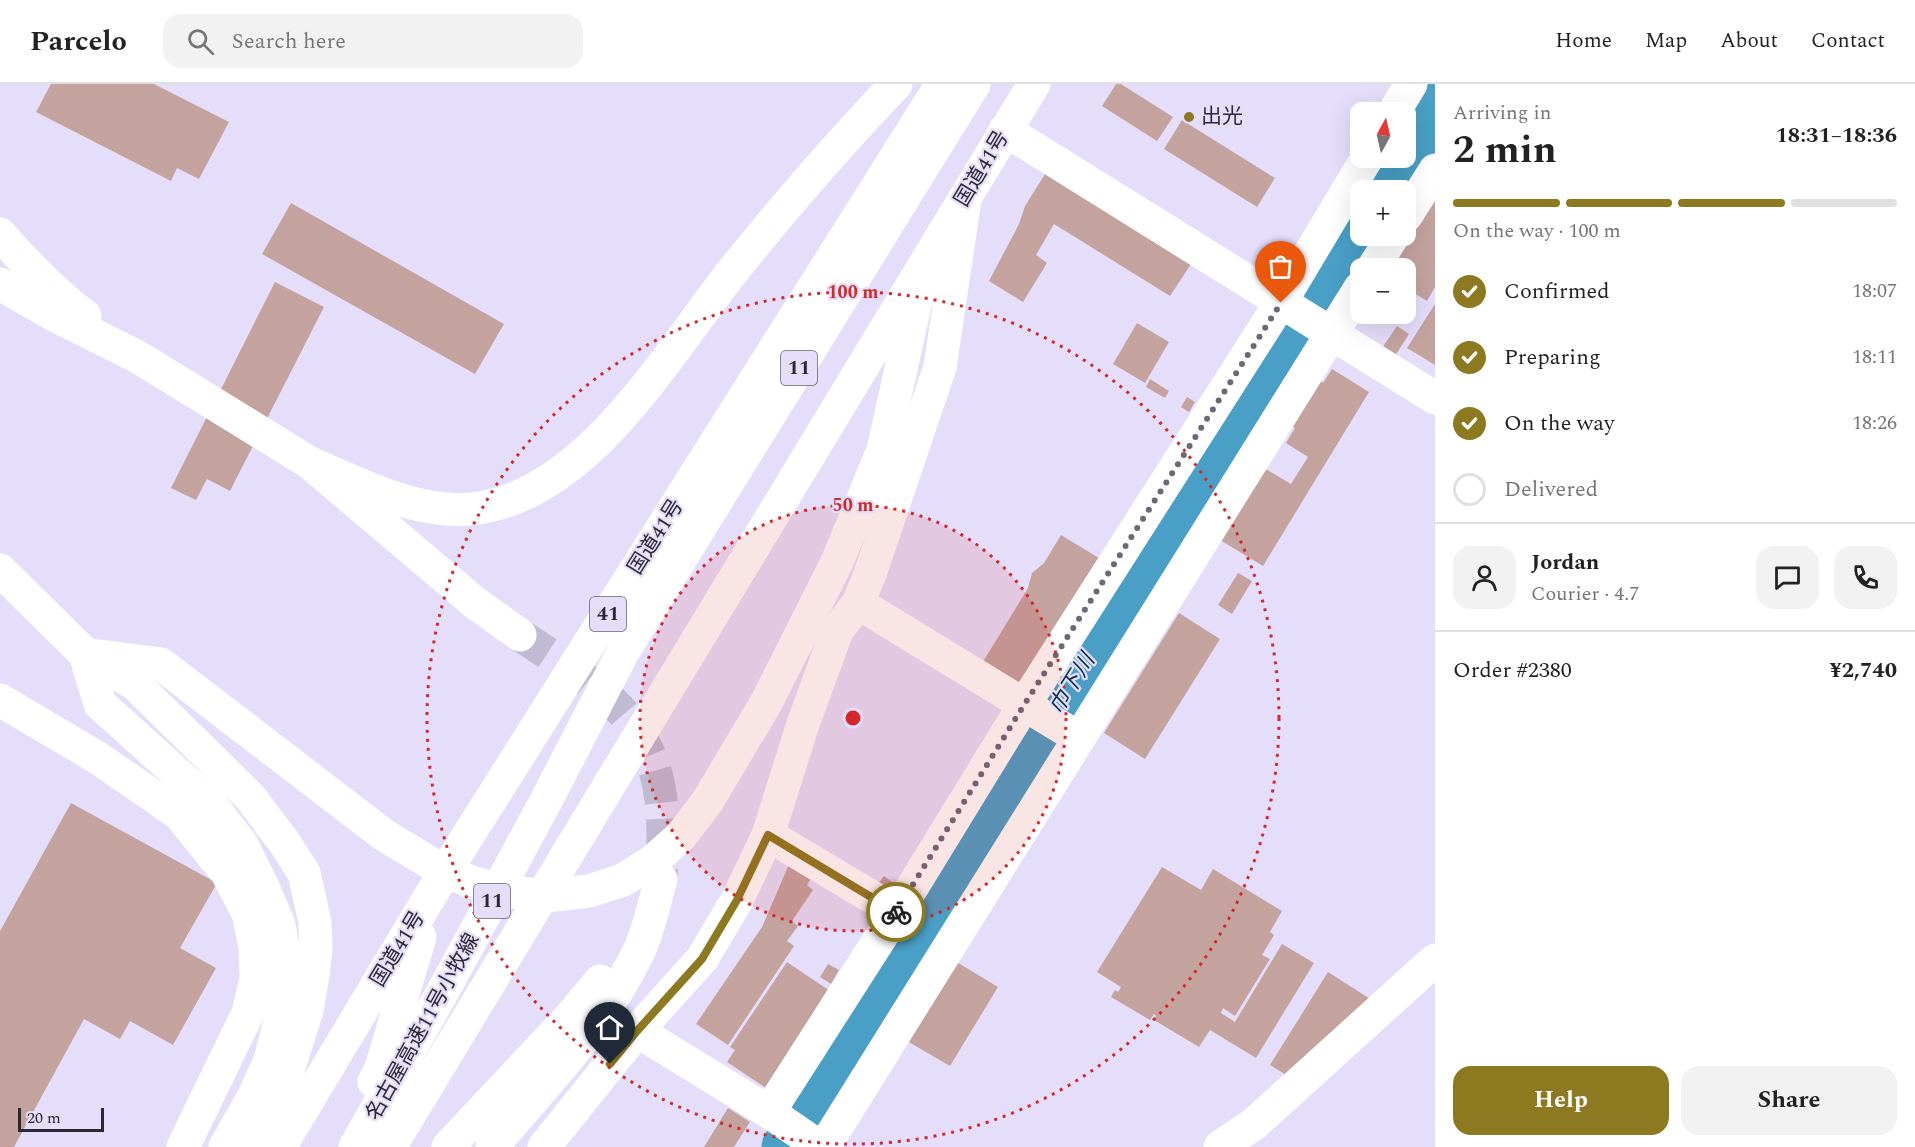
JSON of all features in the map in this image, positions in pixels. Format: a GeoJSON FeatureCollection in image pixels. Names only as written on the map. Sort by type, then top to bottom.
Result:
{"type":"FeatureCollection","features":[{"type":"Feature","properties":{"kind":"main road"},"geometry":{"type":"LineString","coordinates":[[310,463],[408,502],[442,509],[479,508],[515,498],[554,477],[590,449],[627,411],[732,273],[849,133],[896,84]]}},
{"type":"Feature","properties":{"kind":"main road","name":"国道41号"},"geometry":{"type":"LineString","coordinates":[[280,1147],[435,888],[942,84]]}},
{"type":"Feature","properties":{"kind":"main road","name":"名古屋高速11号小牧線"},"geometry":{"type":"LineString","coordinates":[[355,1147],[548,799],[623,652],[974,84]]}},
{"type":"Feature","properties":{"kind":"main road","name":"国道41号"},"geometry":{"type":"LineString","coordinates":[[390,1147],[1034,84]]}},
{"type":"Feature","properties":{"kind":"main road"},"geometry":{"type":"LineString","coordinates":[[1400,102],[1411,84]]}},
{"type":"Feature","properties":{"kind":"main road"},"geometry":{"type":"LineString","coordinates":[[1005,130],[1435,398]]}},
{"type":"Feature","properties":{"kind":"main road"},"geometry":{"type":"LineString","coordinates":[[769,1112],[897,912],[1024,705],[1281,303],[1361,168]]}},
{"type":"Feature","properties":{"kind":"main road"},"geometry":{"type":"LineString","coordinates":[[1416,200],[1435,170]]}},
{"type":"Feature","properties":{"kind":"main road"},"geometry":{"type":"LineString","coordinates":[[544,1147],[637,1031],[702,959],[737,900],[768,835],[803,724],[837,631],[858,603],[870,574],[940,367],[965,199]]}},
{"type":"Feature","properties":{"kind":"main road"},"geometry":{"type":"LineString","coordinates":[[0,234],[23,260],[65,300],[138,357]]}},
{"type":"Feature","properties":{"kind":"main road"},"geometry":{"type":"LineString","coordinates":[[85,654],[161,664],[384,835],[432,864],[471,882],[503,891],[546,896],[589,891],[623,880],[653,861],[681,836],[707,802],[766,703],[837,562],[883,450],[924,265]]}},
{"type":"Feature","properties":{"kind":"main road"},"geometry":{"type":"LineString","coordinates":[[0,284],[52,314],[138,357],[310,463],[474,602],[520,635]]}},
{"type":"Feature","properties":{"kind":"main road"},"geometry":{"type":"LineString","coordinates":[[637,1031],[822,1147],[1350,304]]}},
{"type":"Feature","properties":{"kind":"main road"},"geometry":{"type":"LineString","coordinates":[[0,570],[85,654],[135,684],[250,797],[304,873],[315,922],[316,949],[307,1010],[286,1077],[256,1147]]}},
{"type":"Feature","properties":{"kind":"main road"},"geometry":{"type":"LineString","coordinates":[[858,603],[1079,738]]}},
{"type":"Feature","properties":{"kind":"main road"},"geometry":{"type":"LineString","coordinates":[[85,654],[100,704],[210,803],[241,843],[279,925],[285,957],[280,1021],[270,1060],[254,1096],[225,1147]]}},
{"type":"Feature","properties":{"kind":"main road"},"geometry":{"type":"LineString","coordinates":[[0,700],[98,758],[179,814],[227,873],[248,913],[255,946],[256,979],[248,1013],[183,1147]]}},
{"type":"Feature","properties":{"kind":"main road"},"geometry":{"type":"LineString","coordinates":[[768,835],[897,912]]}},
{"type":"Feature","properties":{"kind":"main road"},"geometry":{"type":"LineString","coordinates":[[334,1147],[364,1101],[381,1068],[435,888]]}},
{"type":"Feature","properties":{"kind":"main road"},"geometry":{"type":"LineString","coordinates":[[448,1147],[596,987],[621,956],[657,891],[639,952],[612,998],[545,1085],[492,1147]]}},
{"type":"Feature","properties":{"kind":"main road"},"geometry":{"type":"LineString","coordinates":[[1220,1147],[1254,1124],[1435,960]]}},
{"type":"Feature","properties":{"kind":"building"},"geometry":{"type":"Polygon","coordinates":[[[51,84],[154,84],[229,122],[199,179],[177,168],[171,181],[36,112],[51,84]]]}},
{"type":"Feature","properties":{"kind":"building"},"geometry":{"type":"Polygon","coordinates":[[[1116,84],[1121,84],[1173,117],[1157,141],[1102,106],[1116,84]]]}},
{"type":"Feature","properties":{"kind":"building"},"geometry":{"type":"Polygon","coordinates":[[[1182,120],[1275,178],[1257,207],[1164,149],[1182,120]]]}},
{"type":"Feature","properties":{"kind":"building"},"geometry":{"type":"Polygon","coordinates":[[[1050,166],[1191,264],[1170,296],[1054,224],[1036,255],[1047,263],[1023,302],[989,281],[1019,224],[1025,206],[1050,166]]]}},
{"type":"Feature","properties":{"kind":"building"},"geometry":{"type":"Polygon","coordinates":[[[1435,196],[1435,287],[1427,301],[1416,294],[1416,258],[1396,258],[1404,246],[1416,246],[1416,226],[1435,196]]]}},
{"type":"Feature","properties":{"kind":"building"},"geometry":{"type":"Polygon","coordinates":[[[291,203],[504,324],[475,374],[262,254],[291,203]]]}},
{"type":"Feature","properties":{"kind":"building"},"geometry":{"type":"Polygon","coordinates":[[[275,282],[324,307],[230,491],[207,479],[196,500],[171,488],[275,282]]]}},
{"type":"Feature","properties":{"kind":"building"},"geometry":{"type":"Polygon","coordinates":[[[1435,304],[1435,365],[1407,348],[1435,304]]]}},
{"type":"Feature","properties":{"kind":"building"},"geometry":{"type":"Polygon","coordinates":[[[1137,323],[1169,342],[1145,383],[1113,364],[1137,323]]]}},
{"type":"Feature","properties":{"kind":"building"},"geometry":{"type":"Polygon","coordinates":[[[1397,326],[1409,334],[1395,356],[1382,348],[1397,326]]]}},
{"type":"Feature","properties":{"kind":"building"},"geometry":{"type":"Polygon","coordinates":[[[1332,369],[1369,392],[1263,566],[1220,540],[1264,468],[1291,484],[1308,457],[1286,443],[1295,428],[1292,426],[1320,380],[1323,383],[1332,369]]]}},
{"type":"Feature","properties":{"kind":"building"},"geometry":{"type":"Polygon","coordinates":[[[1150,379],[1169,391],[1165,398],[1146,387],[1150,379]]]}},
{"type":"Feature","properties":{"kind":"building"},"geometry":{"type":"Polygon","coordinates":[[[1187,397],[1195,402],[1189,412],[1181,407],[1187,397]]]}},
{"type":"Feature","properties":{"kind":"building"},"geometry":{"type":"Polygon","coordinates":[[[1061,535],[1099,558],[1020,687],[981,665],[1028,588],[1032,573],[1044,563],[1061,535]]]}},
{"type":"Feature","properties":{"kind":"building"},"geometry":{"type":"Polygon","coordinates":[[[1238,573],[1252,581],[1232,614],[1218,605],[1238,573]]]}},
{"type":"Feature","properties":{"kind":"building"},"geometry":{"type":"Polygon","coordinates":[[[1179,613],[1220,639],[1145,759],[1104,733],[1179,613]]]}},
{"type":"Feature","properties":{"kind":"building"},"geometry":{"type":"Polygon","coordinates":[[[71,803],[217,883],[180,948],[216,968],[173,1045],[130,1021],[120,1039],[84,1019],[14,1147],[0,1147],[0,931],[71,803]]]}},
{"type":"Feature","properties":{"kind":"building"},"geometry":{"type":"Polygon","coordinates":[[[790,862],[812,877],[807,885],[813,890],[792,921],[798,926],[787,941],[794,946],[728,1045],[696,1024],[762,927],[790,862]]]}},
{"type":"Feature","properties":{"kind":"building"},"geometry":{"type":"Polygon","coordinates":[[[1162,867],[1201,890],[1213,869],[1282,911],[1270,932],[1274,935],[1262,955],[1270,959],[1235,1016],[1223,1008],[1221,1013],[1235,1022],[1282,944],[1314,963],[1256,1058],[1210,1030],[1199,1047],[1154,1020],[1156,1016],[1154,1014],[1150,1020],[1111,997],[1115,990],[1118,992],[1121,987],[1097,972],[1162,867]]]}},
{"type":"Feature","properties":{"kind":"building"},"geometry":{"type":"Polygon","coordinates":[[[884,876],[895,884],[888,893],[877,885],[884,876]]]}},
{"type":"Feature","properties":{"kind":"building"},"geometry":{"type":"Polygon","coordinates":[[[955,961],[998,987],[950,1066],[907,1041],[955,961]]]}},
{"type":"Feature","properties":{"kind":"building"},"geometry":{"type":"Polygon","coordinates":[[[787,962],[839,997],[775,1094],[727,1062],[735,1050],[730,1047],[787,962]]]}},
{"type":"Feature","properties":{"kind":"building"},"geometry":{"type":"Polygon","coordinates":[[[828,964],[839,970],[831,984],[820,977],[828,964]]]}},
{"type":"Feature","properties":{"kind":"building"},"geometry":{"type":"Polygon","coordinates":[[[1328,972],[1375,1002],[1291,1078],[1270,1065],[1328,972]]]}},
{"type":"Feature","properties":{"kind":"building"},"geometry":{"type":"Polygon","coordinates":[[[728,1108],[750,1122],[734,1147],[704,1147],[728,1108]]]}},
{"type":"Feature","properties":{"kind":"waterway","name":"巾下川"},"geometry":{"type":"LineString","coordinates":[[1416,136],[1435,105]]}},
{"type":"Feature","properties":{"kind":"waterway","name":"巾下川"},"geometry":{"type":"LineString","coordinates":[[1388,180],[1396,168]]}},
{"type":"Feature","properties":{"kind":"waterway","name":"巾下川"},"geometry":{"type":"LineString","coordinates":[[787,1147],[969,848],[1350,240]]}},
{"type":"Feature","properties":{"kind":"tunnel"},"geometry":{"type":"LineString","coordinates":[[520,635],[600,691],[621,710],[637,730],[656,774],[661,797],[663,822],[661,875]]}},
{"type":"Feature","properties":{"kind":"way so far"},"geometry":{"type":"LineString","coordinates":[[896,912],[1024,705],[1281,303]]}},
{"type":"Feature","properties":{"kind":"place","name":"出光"},"geometry":{"type":"Point","coordinates":[1189,117]}},
{"type":"Feature","properties":{"kind":"route"},"geometry":{"type":"LineString","coordinates":[[610,1064],[702,959],[737,900],[768,835],[896,912]]}}]}
